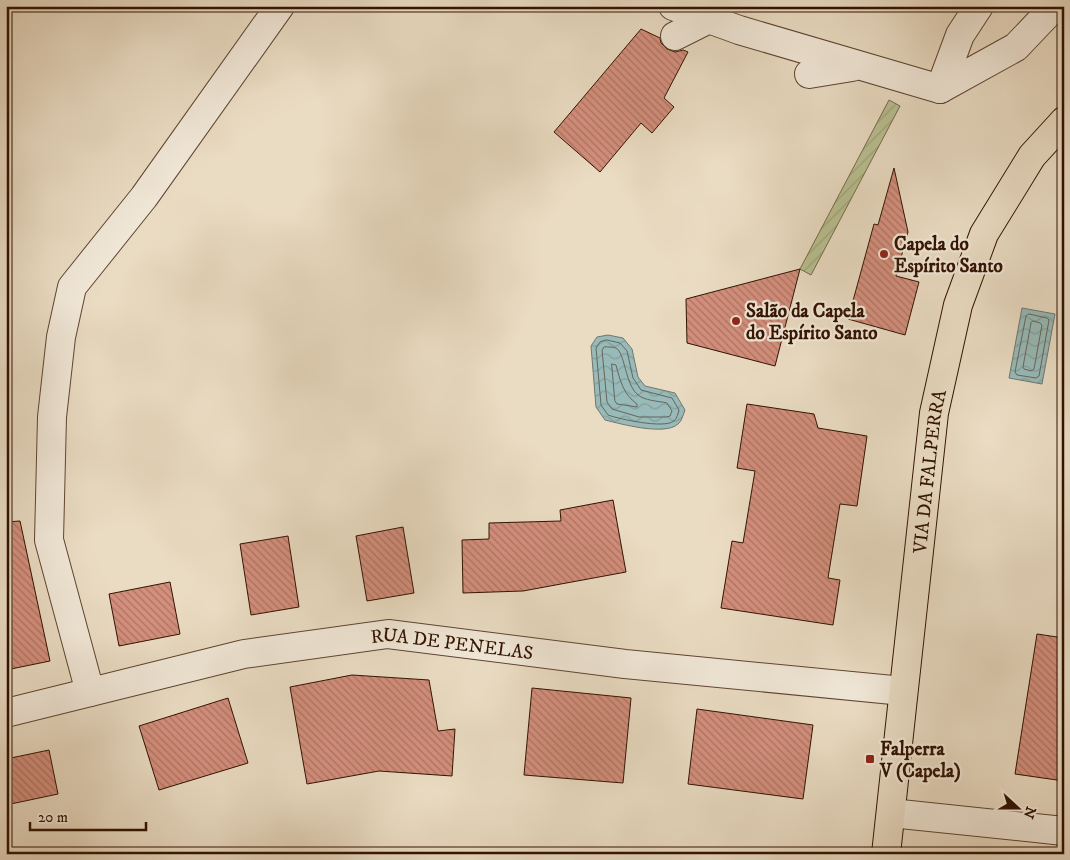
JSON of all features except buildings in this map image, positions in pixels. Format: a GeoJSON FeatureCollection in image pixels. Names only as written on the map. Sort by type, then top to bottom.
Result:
{"type":"FeatureCollection","features":[{"type":"Feature","properties":{"kind":"main road","name":"VIA DA FALPERRA"},"geometry":{"type":"LineString","coordinates":[[886,854],[934,413],[958,305],[984,234],[1032,156],[1064,121]]}},
{"type":"Feature","properties":{"kind":"street"},"geometry":{"type":"LineString","coordinates":[[90,692],[48,540],[52,417],[61,337],[72,287],[144,197],[280,6]]}},
{"type":"Feature","properties":{"kind":"street"},"geometry":{"type":"LineString","coordinates":[[673,6],[739,30],[940,90],[1016,47],[1055,6]]}},
{"type":"Feature","properties":{"kind":"street"},"geometry":{"type":"LineString","coordinates":[[940,90],[960,35],[979,6]]}},
{"type":"Feature","properties":{"kind":"street"},"geometry":{"type":"LineString","coordinates":[[675,36],[709,20]]}},
{"type":"Feature","properties":{"kind":"street"},"geometry":{"type":"LineString","coordinates":[[809,74],[859,66]]}},
{"type":"Feature","properties":{"kind":"street","name":"RUA DE PENELAS"},"geometry":{"type":"LineString","coordinates":[[6,713],[244,654],[388,634],[625,664],[903,691]]}},
{"type":"Feature","properties":{"kind":"street"},"geometry":{"type":"LineString","coordinates":[[891,813],[1064,831]]}},
{"type":"Feature","properties":{"kind":"green space"},"geometry":{"type":"Polygon","coordinates":[[[889,100],[900,106],[811,275],[800,269],[889,100]]]}},
{"type":"Feature","properties":{"kind":"water"},"geometry":{"type":"Polygon","coordinates":[[[1022,308],[1055,314],[1042,384],[1009,378],[1022,308]]]}},
{"type":"Feature","properties":{"kind":"water"},"geometry":{"type":"Polygon","coordinates":[[[608,335],[623,338],[632,349],[638,377],[645,386],[675,393],[685,410],[678,424],[663,429],[653,429],[605,420],[596,407],[591,346],[597,337],[608,335]]]}},
{"type":"Feature","properties":{"kind":"place","name":"Capela do Espírito Santo"},"geometry":{"type":"Point","coordinates":[884,254]}},
{"type":"Feature","properties":{"kind":"place","name":"Salão da Capela do Espírito Santo"},"geometry":{"type":"Point","coordinates":[736,321]}},
{"type":"Feature","properties":{"kind":"place","name":"Falperra V (Capela)"},"geometry":{"type":"Point","coordinates":[870,759]}}]}
